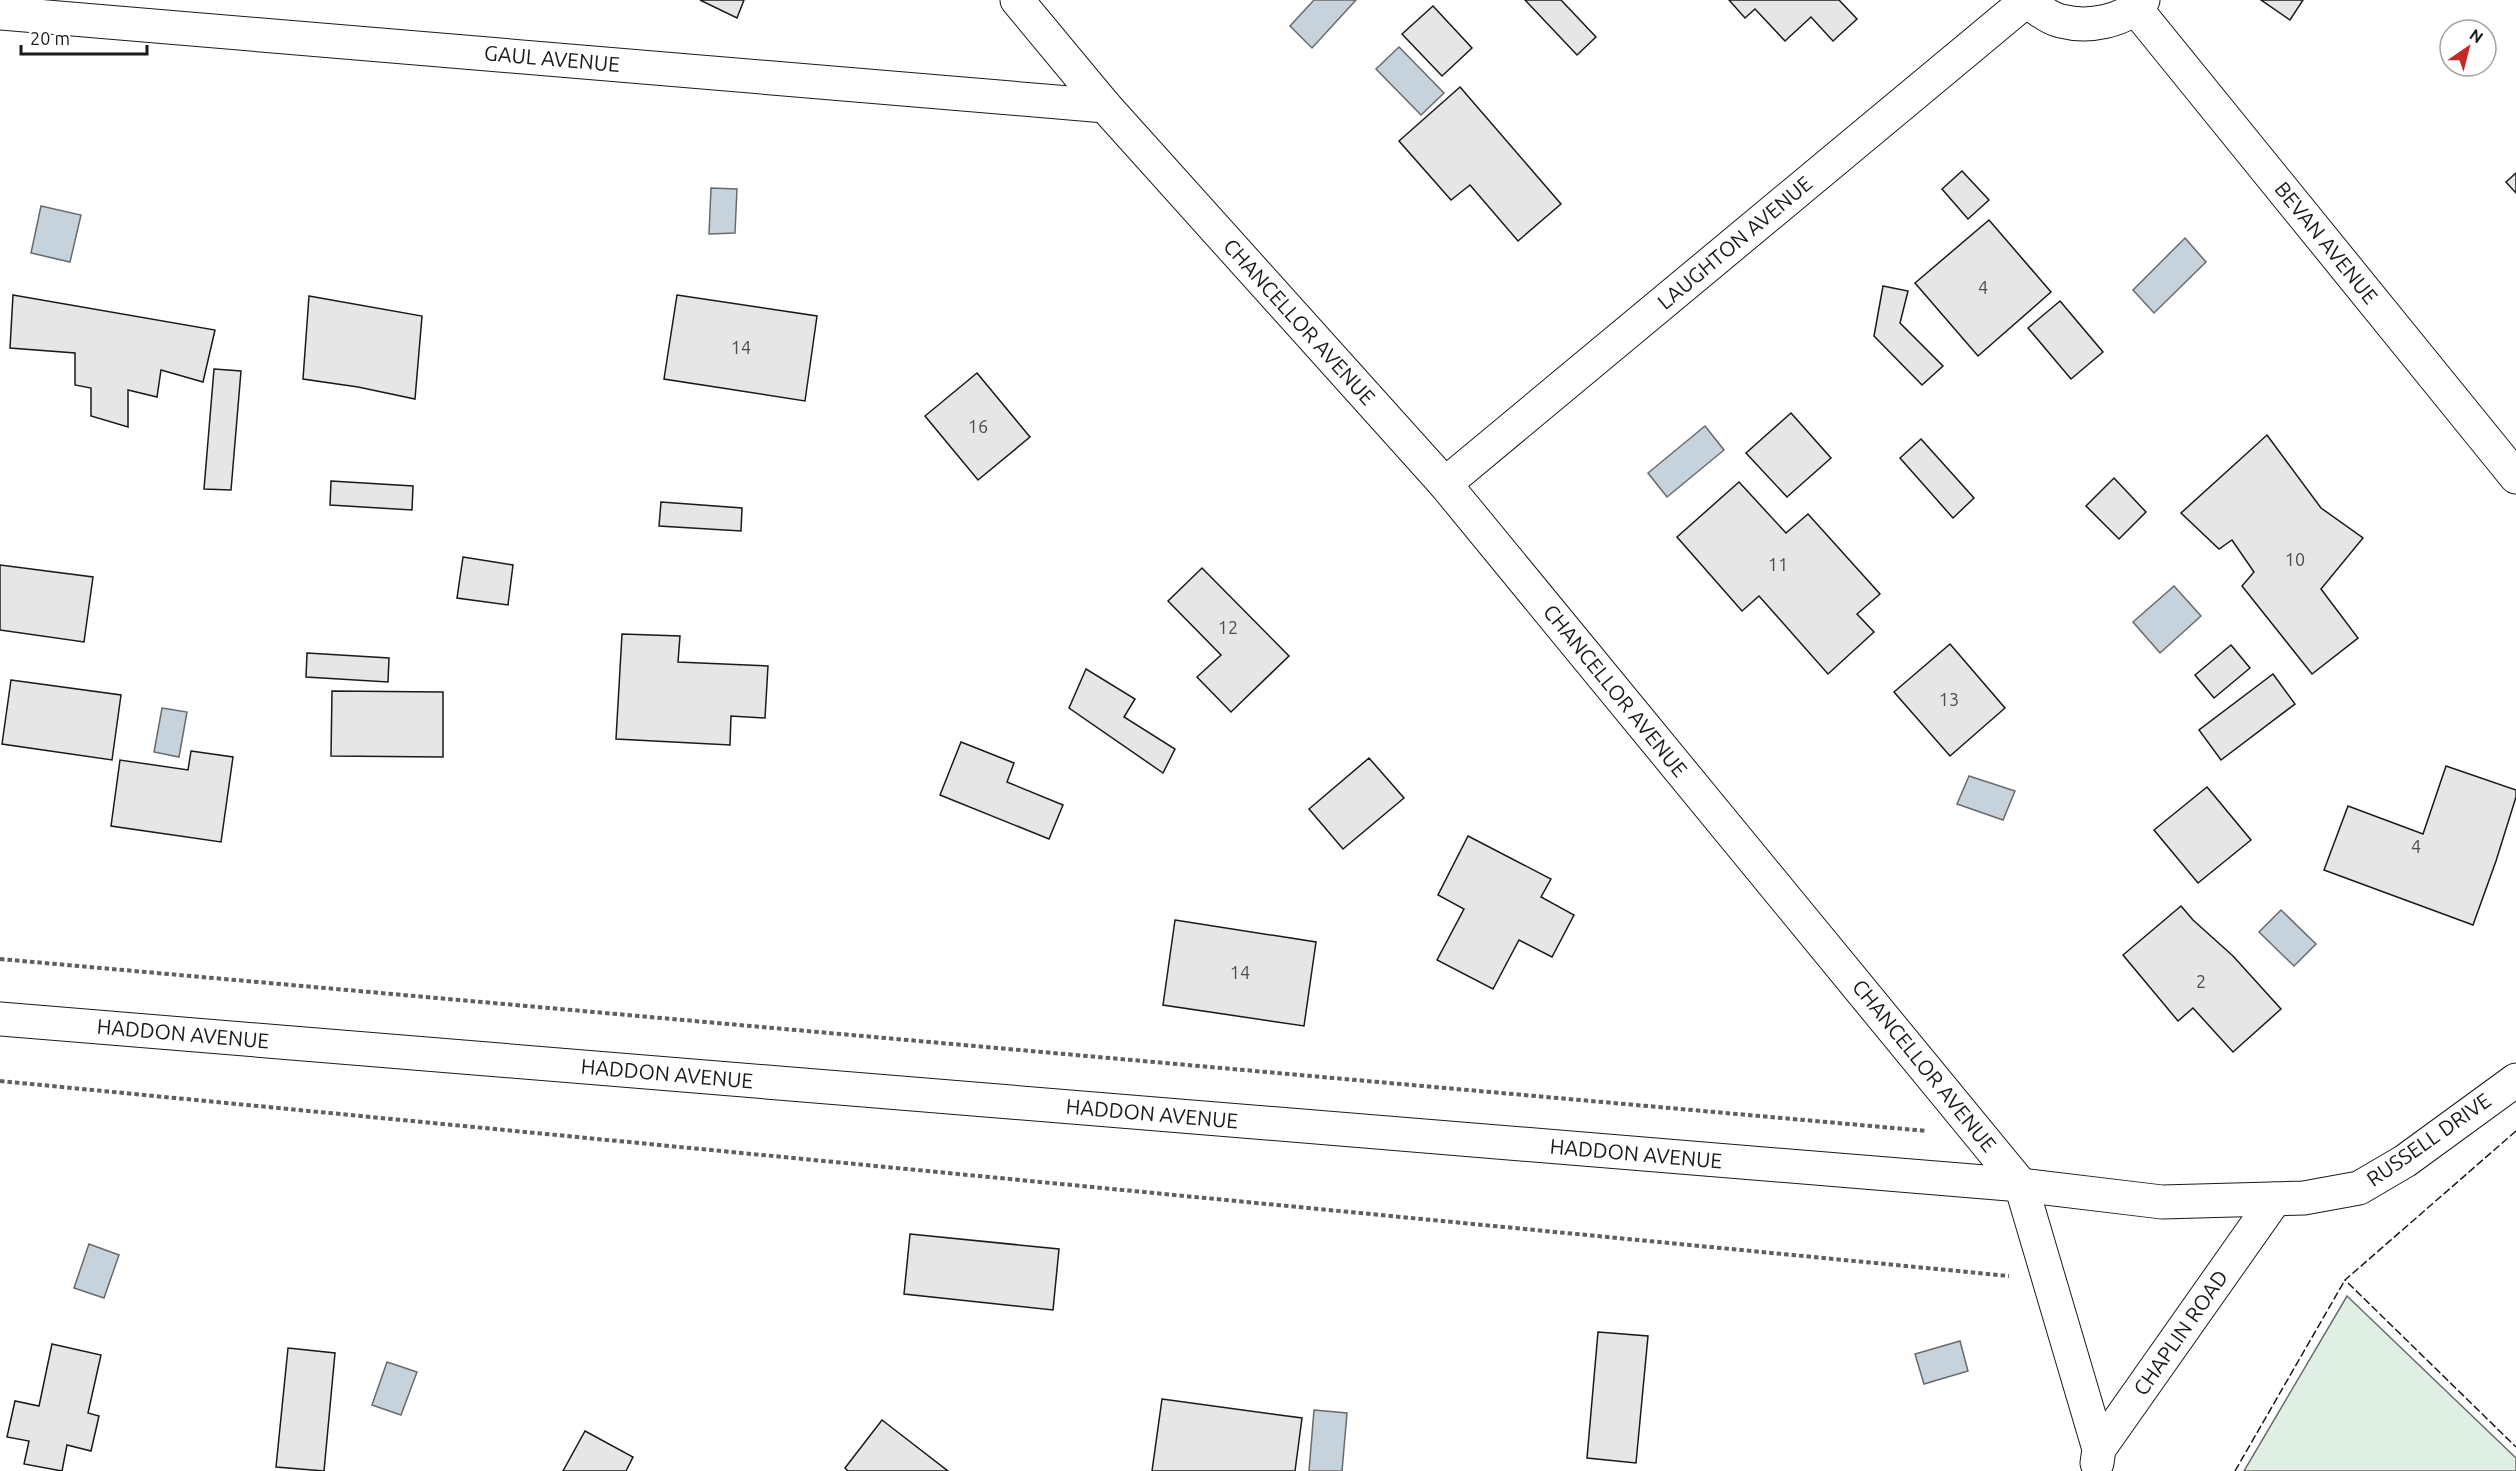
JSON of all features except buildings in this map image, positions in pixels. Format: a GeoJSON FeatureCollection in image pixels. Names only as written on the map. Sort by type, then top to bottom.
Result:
{"type":"FeatureCollection","features":[{"type":"Feature","properties":{"kind":"street","name":"CHANCELLOR AVENUE"},"geometry":{"type":"LineString","coordinates":[[1017,0],[1105,106],[1445,484],[2021,1185],[2098,1460]]}},
{"type":"Feature","properties":{"kind":"street"},"geometry":{"type":"LineString","coordinates":[[2026,0],[2060,21],[2100,23],[2140,4]]}},
{"type":"Feature","properties":{"kind":"street","name":"LAUGHTON AVENUE"},"geometry":{"type":"LineString","coordinates":[[1445,484],[2026,0]]}},
{"type":"Feature","properties":{"kind":"street","name":"BEVAN AVENUE"},"geometry":{"type":"LineString","coordinates":[[2140,4],[2516,477]]}},
{"type":"Feature","properties":{"kind":"street","name":"GAUL AVENUE"},"geometry":{"type":"LineString","coordinates":[[0,13],[1105,106]]}},
{"type":"Feature","properties":{"kind":"street","name":"HADDON AVENUE"},"geometry":{"type":"LineString","coordinates":[[0,1019],[2021,1185],[2162,1202],[2289,1199]]}},
{"type":"Feature","properties":{"kind":"street","name":"RUSSELL DRIVE"},"geometry":{"type":"LineString","coordinates":[[2289,1199],[2359,1188],[2405,1161],[2516,1080]]}},
{"type":"Feature","properties":{"kind":"street","name":"CHAPLIN ROAD"},"geometry":{"type":"LineString","coordinates":[[2098,1460],[2289,1199]]}},
{"type":"Feature","properties":{"kind":"path"},"geometry":{"type":"LineString","coordinates":[[0,959],[1981,1136]]}},
{"type":"Feature","properties":{"kind":"path"},"geometry":{"type":"LineString","coordinates":[[0,1081],[2049,1279]]}},
{"type":"Feature","properties":{"kind":"green space"},"geometry":{"type":"Polygon","coordinates":[[[2347,1296],[2516,1458],[2516,1471],[2244,1471],[2347,1296]]]}},
{"type":"Feature","properties":{"kind":"shaded area"},"geometry":{"type":"Polygon","coordinates":[[[1314,0],[1356,0],[1312,48],[1290,26],[1314,0]]]}},
{"type":"Feature","properties":{"kind":"shaded area"},"geometry":{"type":"Polygon","coordinates":[[[1399,47],[1444,93],[1421,115],[1376,69],[1399,47]]]}},
{"type":"Feature","properties":{"kind":"shaded area"},"geometry":{"type":"Polygon","coordinates":[[[711,188],[737,189],[735,233],[709,234],[711,188]]]}},
{"type":"Feature","properties":{"kind":"shaded area"},"geometry":{"type":"Polygon","coordinates":[[[41,206],[81,215],[70,262],[31,253],[41,206]]]}},
{"type":"Feature","properties":{"kind":"shaded area"},"geometry":{"type":"Polygon","coordinates":[[[2185,238],[2206,262],[2154,313],[2133,290],[2185,238]]]}},
{"type":"Feature","properties":{"kind":"shaded area"},"geometry":{"type":"Polygon","coordinates":[[[1705,426],[1724,450],[1667,497],[1648,473],[1705,426]]]}},
{"type":"Feature","properties":{"kind":"shaded area"},"geometry":{"type":"Polygon","coordinates":[[[2174,586],[2201,616],[2160,653],[2133,622],[2174,586]]]}},
{"type":"Feature","properties":{"kind":"shaded area"},"geometry":{"type":"Polygon","coordinates":[[[162,708],[187,712],[179,757],[154,752],[162,708]]]}},
{"type":"Feature","properties":{"kind":"shaded area"},"geometry":{"type":"Polygon","coordinates":[[[1969,776],[2015,791],[2003,820],[1957,804],[1969,776]]]}},
{"type":"Feature","properties":{"kind":"shaded area"},"geometry":{"type":"Polygon","coordinates":[[[2281,910],[2316,944],[2294,966],[2259,932],[2281,910]]]}},
{"type":"Feature","properties":{"kind":"shaded area"},"geometry":{"type":"Polygon","coordinates":[[[89,1244],[119,1255],[104,1298],[74,1288],[89,1244]]]}},
{"type":"Feature","properties":{"kind":"shaded area"},"geometry":{"type":"Polygon","coordinates":[[[1960,1341],[1968,1371],[1924,1384],[1915,1354],[1960,1341]]]}},
{"type":"Feature","properties":{"kind":"shaded area"},"geometry":{"type":"Polygon","coordinates":[[[387,1362],[417,1372],[401,1415],[372,1405],[387,1362]]]}},
{"type":"Feature","properties":{"kind":"shaded area"},"geometry":{"type":"Polygon","coordinates":[[[1314,1410],[1347,1413],[1342,1471],[1309,1471],[1314,1410]]]}},
{"type":"Feature","properties":{"kind":"fence"},"geometry":{"type":"LineString","coordinates":[[2516,1131],[2345,1280],[2516,1447]]}},
{"type":"Feature","properties":{"kind":"fence"},"geometry":{"type":"LineString","coordinates":[[2235,1471],[2345,1280]]}}]}
